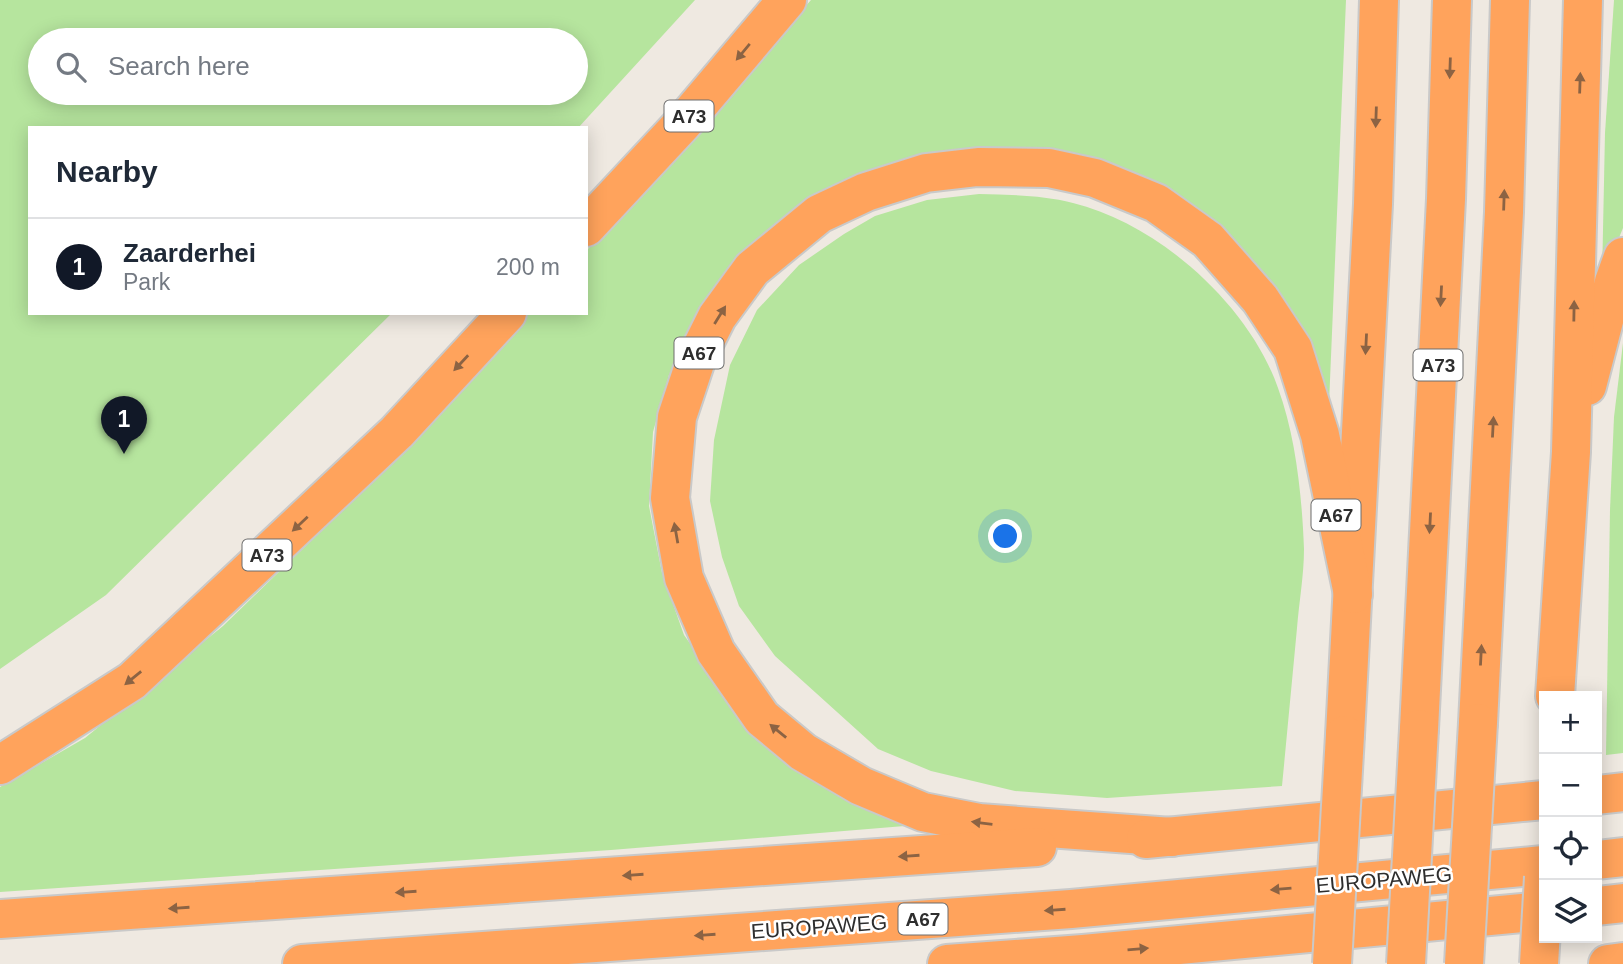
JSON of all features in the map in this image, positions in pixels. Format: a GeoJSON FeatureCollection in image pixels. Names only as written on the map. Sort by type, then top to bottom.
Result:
{"type":"FeatureCollection","features":[{"type":"Feature","properties":{"kind":"highway","name":"A73"},"geometry":{"type":"LineString","coordinates":[[588,225],[683,123],[787,0]]}},
{"type":"Feature","properties":{"kind":"highway"},"geometry":{"type":"LineString","coordinates":[[1332,964],[1373,204],[1379,0]]}},
{"type":"Feature","properties":{"kind":"highway","name":"A73"},"geometry":{"type":"LineString","coordinates":[[1406,964],[1446,200],[1452,0]]}},
{"type":"Feature","properties":{"kind":"highway"},"geometry":{"type":"LineString","coordinates":[[1464,964],[1504,212],[1510,0]]}},
{"type":"Feature","properties":{"kind":"highway"},"geometry":{"type":"LineString","coordinates":[[1555,691],[1570,452],[1583,0]]}},
{"type":"Feature","properties":{"kind":"highway","name":"A67"},"geometry":{"type":"LineString","coordinates":[[1172,837],[979,823],[923,812],[861,786],[803,752],[762,718],[716,652],[684,578],[670,498],[677,417],[697,357],[717,317],[752,269],[819,214],[866,192],[926,173],[978,167],[1049,169],[1095,178],[1156,203],[1208,240],[1260,299],[1293,349],[1320,435],[1353,594]]}},
{"type":"Feature","properties":{"kind":"highway"},"geometry":{"type":"LineString","coordinates":[[1570,452],[1614,282],[1623,257]]}},
{"type":"Feature","properties":{"kind":"highway","name":"A73"},"geometry":{"type":"LineString","coordinates":[[0,765],[132,681],[397,432],[505,315]]}},
{"type":"Feature","properties":{"kind":"highway"},"geometry":{"type":"LineString","coordinates":[[1602,794],[1623,792]]}},
{"type":"Feature","properties":{"kind":"highway","name":"A67"},"geometry":{"type":"LineString","coordinates":[[0,919],[1172,837],[1539,800]]}},
{"type":"Feature","properties":{"kind":"highway"},"geometry":{"type":"LineString","coordinates":[[1602,859],[1623,857]]}},
{"type":"Feature","properties":{"kind":"highway","name":"EUROPAWEG"},"geometry":{"type":"LineString","coordinates":[[302,964],[1071,909],[1539,865]]}},
{"type":"Feature","properties":{"kind":"highway"},"geometry":{"type":"LineString","coordinates":[[1539,964],[1544,880]]}},
{"type":"Feature","properties":{"kind":"highway"},"geometry":{"type":"LineString","coordinates":[[1602,905],[1623,903]]}},
{"type":"Feature","properties":{"kind":"highway","name":"A67"},"geometry":{"type":"LineString","coordinates":[[947,964],[1539,911]]}},
{"type":"Feature","properties":{"kind":"highway"},"geometry":{"type":"LineString","coordinates":[[1608,964],[1623,962]]}},
{"type":"Feature","properties":{"kind":"green space"},"geometry":{"type":"Polygon","coordinates":[[[0,0],[695,0],[580,126],[28,126],[28,315],[390,315],[106,595],[0,669],[0,0]]]}},
{"type":"Feature","properties":{"kind":"green space"},"geometry":{"type":"Polygon","coordinates":[[[811,0],[1346,0],[1328,428],[1215,238],[979,156],[735,270],[669,375],[653,432],[649,506],[662,573],[684,635],[728,697],[941,823],[611,850],[0,892],[0,787],[85,738],[223,626],[346,507],[525,315],[588,315],[588,249],[677,154],[811,0]]]}},
{"type":"Feature","properties":{"kind":"green space"},"geometry":{"type":"Polygon","coordinates":[[[1614,0],[1623,0],[1623,228],[1602,279],[1605,133],[1614,0]]]}},
{"type":"Feature","properties":{"kind":"green space"},"geometry":{"type":"Polygon","coordinates":[[[979,194],[1061,200],[1105,214],[1137,229],[1197,272],[1246,327],[1264,357],[1278,388],[1294,447],[1304,549],[1282,786],[1107,798],[1015,791],[931,771],[878,749],[775,656],[739,606],[722,557],[710,501],[714,440],[730,365],[757,310],[799,265],[875,216],[927,200],[979,194]]]}},
{"type":"Feature","properties":{"kind":"green space"},"geometry":{"type":"Polygon","coordinates":[[[1623,343],[1623,753],[1606,755],[1610,510],[1614,417],[1623,343]]]}},
{"type":"Feature","properties":{"kind":"place","name":"Zaarderhei"},"geometry":{"type":"Point","coordinates":[124,454]}}]}
